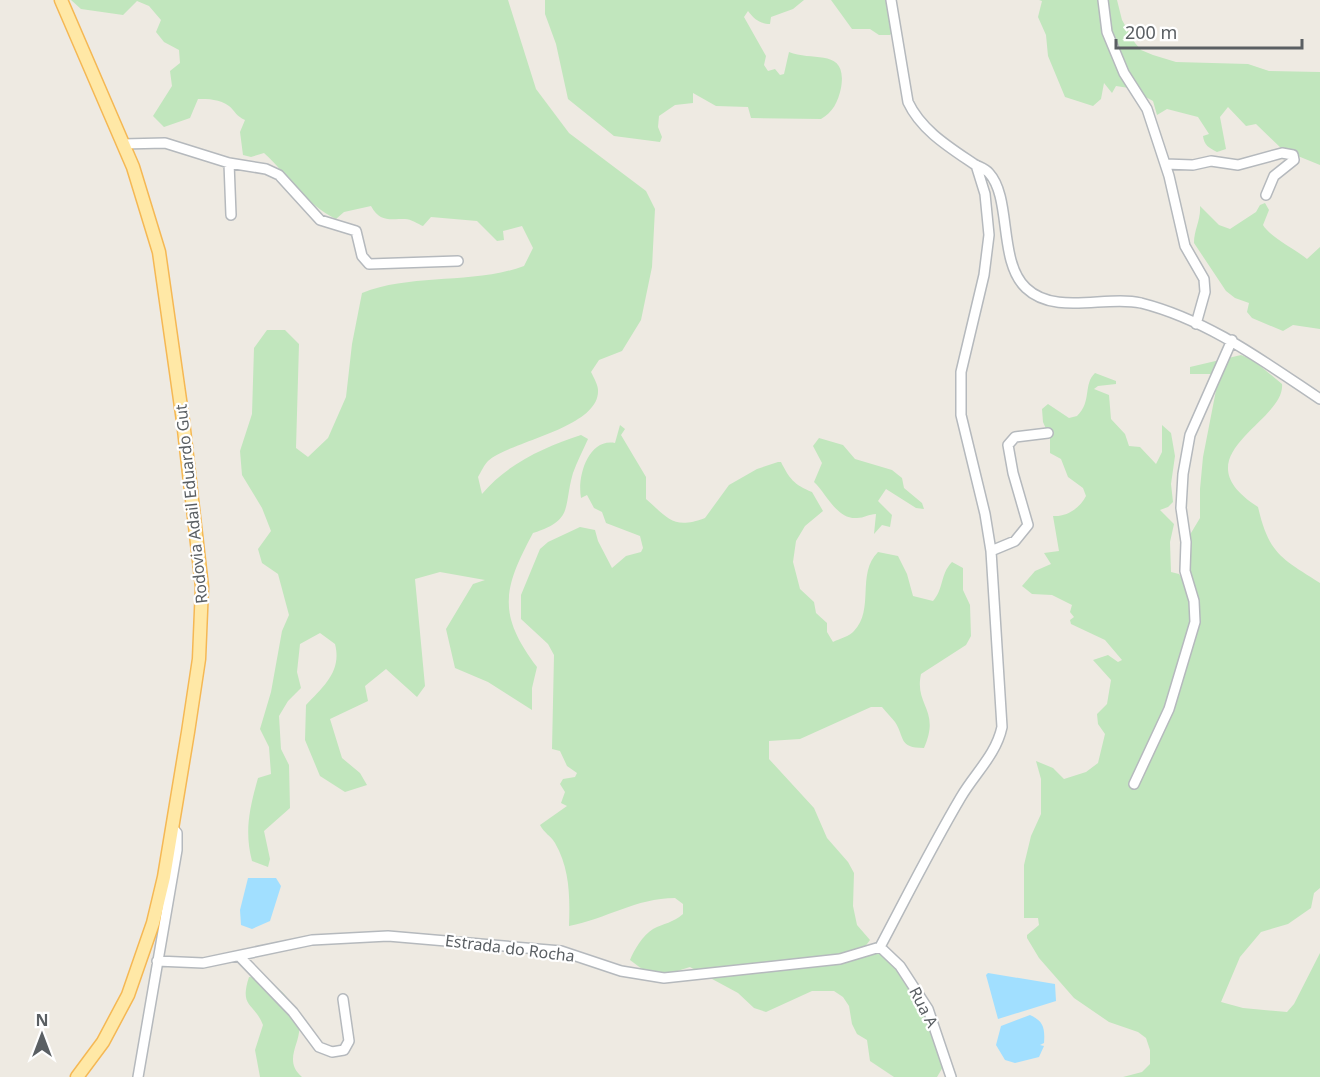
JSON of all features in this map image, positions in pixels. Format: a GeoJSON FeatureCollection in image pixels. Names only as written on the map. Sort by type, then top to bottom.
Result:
{"type":"FeatureCollection","features":[{"type":"Feature","properties":{"kind":"main road","name":"Rodovia Adail Eduardo Gut"},"geometry":{"type":"LineString","coordinates":[[61,0],[123,144],[145,203],[163,273],[202,587],[199,659],[164,877],[142,961],[116,1018],[77,1077]]}},
{"type":"Feature","properties":{"kind":"street"},"geometry":{"type":"LineString","coordinates":[[891,0],[906,94],[911,109],[938,138],[987,171],[993,179],[1015,268],[1025,287],[1033,294],[1056,302],[1118,300],[1138,303],[1196,324],[1232,340],[1320,399]]}},
{"type":"Feature","properties":{"kind":"street"},"geometry":{"type":"LineString","coordinates":[[1102,0],[1107,32],[1115,54],[1146,109],[1165,164],[1185,246],[1204,279],[1205,292],[1196,324]]}},
{"type":"Feature","properties":{"kind":"street"},"geometry":{"type":"LineString","coordinates":[[123,144],[165,143],[229,163],[273,172],[320,220],[356,231],[362,256],[369,264],[458,261]]}},
{"type":"Feature","properties":{"kind":"street"},"geometry":{"type":"LineString","coordinates":[[1165,164],[1193,165],[1211,161],[1238,165],[1282,153],[1293,154],[1294,160],[1274,176],[1266,195]]}},
{"type":"Feature","properties":{"kind":"street"},"geometry":{"type":"LineString","coordinates":[[229,163],[231,215]]}},
{"type":"Feature","properties":{"kind":"street"},"geometry":{"type":"LineString","coordinates":[[880,946],[943,828],[1000,737],[1002,715],[991,551],[985,513],[963,433],[960,393],[964,352],[984,275],[988,235],[987,205],[976,165]]}},
{"type":"Feature","properties":{"kind":"street"},"geometry":{"type":"LineString","coordinates":[[1134,784],[1168,709],[1195,622],[1194,602],[1184,564],[1186,542],[1181,508],[1183,474],[1190,435],[1232,340]]}},
{"type":"Feature","properties":{"kind":"street"},"geometry":{"type":"LineString","coordinates":[[991,551],[1015,541],[1028,525],[1013,473],[1008,445],[1016,437],[1048,433]]}},
{"type":"Feature","properties":{"kind":"street"},"geometry":{"type":"LineString","coordinates":[[138,1077],[177,850],[177,833],[172,827]]}},
{"type":"Feature","properties":{"kind":"street","name":"Estrada do Rocha"},"geometry":{"type":"LineString","coordinates":[[157,961],[202,963],[240,957],[312,940],[388,936],[561,951],[621,971],[664,978],[840,958],[880,946]]}},
{"type":"Feature","properties":{"kind":"street","name":"Rua A"},"geometry":{"type":"LineString","coordinates":[[880,946],[900,966],[928,1009],[951,1077]]}},
{"type":"Feature","properties":{"kind":"street"},"geometry":{"type":"LineString","coordinates":[[240,957],[293,1012],[319,1047],[332,1052],[344,1050],[349,1041],[343,999]]}},
{"type":"Feature","properties":{"kind":"green space"},"geometry":{"type":"Polygon","coordinates":[[[71,0],[508,0],[536,89],[569,133],[646,191],[655,209],[652,267],[641,320],[622,351],[599,360],[591,372],[598,388],[595,403],[585,414],[570,424],[499,454],[488,461],[478,477],[482,494],[503,474],[527,458],[581,435],[588,439],[573,473],[565,511],[555,523],[533,533],[515,570],[511,586],[510,616],[515,632],[537,667],[532,688],[532,710],[488,682],[455,668],[446,629],[473,584],[485,580],[440,572],[415,579],[425,686],[417,697],[386,669],[365,686],[368,701],[330,719],[342,758],[360,773],[367,785],[345,792],[320,776],[305,740],[306,705],[330,678],[334,670],[337,654],[335,644],[320,633],[300,644],[297,672],[301,688],[288,701],[279,716],[281,749],[289,765],[290,808],[264,831],[270,859],[268,867],[252,861],[248,839],[249,819],[258,778],[271,774],[269,747],[260,729],[271,692],[282,631],[289,615],[278,574],[262,563],[258,549],[271,531],[262,508],[242,475],[240,451],[252,414],[254,348],[267,330],[285,330],[299,344],[296,448],[308,457],[328,438],[346,397],[352,344],[362,293],[402,283],[504,272],[524,266],[533,248],[522,226],[503,231],[504,240],[497,241],[477,221],[431,217],[423,226],[407,219],[381,217],[371,206],[344,212],[336,219],[306,198],[264,153],[251,157],[243,155],[240,132],[245,120],[222,102],[198,99],[190,118],[164,127],[153,116],[172,86],[170,71],[180,63],[179,50],[164,42],[156,32],[161,20],[149,6],[137,1],[123,15],[81,9],[71,0]]]}},
{"type":"Feature","properties":{"kind":"green space"},"geometry":{"type":"Polygon","coordinates":[[[545,0],[804,0],[793,9],[771,17],[770,24],[763,23],[748,11],[744,17],[766,56],[764,65],[768,71],[775,69],[780,75],[784,74],[789,52],[834,61],[839,66],[842,75],[838,98],[832,110],[821,119],[751,118],[748,107],[716,106],[693,93],[693,103],[675,105],[659,116],[658,127],[662,137],[660,142],[614,136],[568,99],[556,44],[545,14],[545,0]]]}},
{"type":"Feature","properties":{"kind":"green space"},"geometry":{"type":"Polygon","coordinates":[[[831,0],[888,0],[895,29],[890,35],[879,35],[870,29],[852,29],[831,0]]]}},
{"type":"Feature","properties":{"kind":"green space"},"geometry":{"type":"Polygon","coordinates":[[[1039,0],[1117,0],[1122,20],[1141,50],[1176,62],[1248,64],[1269,71],[1320,72],[1320,165],[1283,150],[1256,124],[1246,126],[1228,107],[1220,117],[1226,149],[1217,152],[1204,142],[1203,136],[1209,134],[1198,117],[1167,109],[1157,115],[1153,101],[1129,88],[1116,86],[1112,93],[1104,83],[1101,99],[1093,106],[1065,97],[1048,56],[1046,35],[1038,17],[1042,1],[1039,0]]]}},
{"type":"Feature","properties":{"kind":"green space"},"geometry":{"type":"Polygon","coordinates":[[[1265,203],[1269,210],[1263,225],[1271,234],[1307,259],[1320,247],[1320,329],[1293,325],[1283,331],[1252,318],[1247,312],[1249,303],[1235,298],[1226,291],[1194,243],[1200,206],[1219,225],[1230,229],[1256,212],[1260,205],[1265,203]]]}},
{"type":"Feature","properties":{"kind":"green space"},"geometry":{"type":"Polygon","coordinates":[[[1241,355],[1253,360],[1282,384],[1279,398],[1269,412],[1241,440],[1231,455],[1228,471],[1236,488],[1258,507],[1267,535],[1278,553],[1320,583],[1320,888],[1314,893],[1311,908],[1288,924],[1261,932],[1240,957],[1221,1002],[1243,1008],[1287,1012],[1294,1004],[1320,953],[1320,1077],[1123,1077],[1142,1072],[1150,1064],[1150,1050],[1146,1038],[1138,1032],[1109,1022],[1074,998],[1039,958],[1027,938],[1027,935],[1039,925],[1038,918],[1024,918],[1024,865],[1031,836],[1041,814],[1041,779],[1036,761],[1053,768],[1064,779],[1086,772],[1098,763],[1105,734],[1098,724],[1097,714],[1107,704],[1111,680],[1093,660],[1108,655],[1118,662],[1122,660],[1105,640],[1071,624],[1070,620],[1074,617],[1070,612],[1072,605],[1052,595],[1032,594],[1022,586],[1035,571],[1051,564],[1044,553],[1059,551],[1053,516],[1072,511],[1086,496],[1083,488],[1068,477],[1061,459],[1050,453],[1050,438],[1043,422],[1042,409],[1048,404],[1069,418],[1077,416],[1082,411],[1089,382],[1095,373],[1116,381],[1116,384],[1098,386],[1094,389],[1109,395],[1111,419],[1125,434],[1129,446],[1140,447],[1156,464],[1162,452],[1162,425],[1171,433],[1175,456],[1171,484],[1173,502],[1160,510],[1174,524],[1170,542],[1171,572],[1179,574],[1186,585],[1188,538],[1200,518],[1203,457],[1218,380],[1215,374],[1190,374],[1190,367],[1241,355]]]}},
{"type":"Feature","properties":{"kind":"green space"},"geometry":{"type":"Polygon","coordinates":[[[620,425],[625,429],[621,435],[646,477],[646,499],[672,520],[685,523],[705,518],[729,485],[757,469],[778,462],[781,462],[796,484],[812,492],[823,511],[805,526],[796,541],[793,562],[800,589],[814,602],[816,613],[827,623],[827,632],[833,642],[852,633],[860,622],[864,612],[868,571],[878,552],[898,556],[907,574],[913,596],[933,601],[952,562],[963,568],[963,590],[970,605],[971,636],[966,645],[921,674],[921,694],[930,724],[924,748],[906,744],[895,722],[882,707],[871,707],[800,739],[769,741],[769,759],[814,808],[827,838],[848,862],[854,873],[853,906],[857,925],[870,940],[864,948],[888,955],[925,1009],[946,1062],[937,1077],[894,1077],[870,1061],[867,1040],[857,1034],[852,1024],[849,1006],[843,997],[834,991],[812,991],[766,1012],[754,1008],[738,993],[690,967],[658,977],[654,971],[646,972],[630,960],[639,943],[649,932],[683,914],[683,904],[675,898],[647,901],[569,926],[569,894],[564,863],[552,838],[540,825],[567,806],[561,803],[565,792],[560,784],[563,779],[575,777],[577,773],[567,766],[560,751],[552,749],[554,655],[548,644],[521,619],[521,595],[540,549],[548,542],[580,527],[595,530],[612,568],[626,556],[641,552],[643,548],[640,536],[606,523],[602,512],[594,508],[587,495],[581,498],[581,480],[586,461],[598,447],[606,443],[615,443],[620,425]]]}},
{"type":"Feature","properties":{"kind":"green space"},"geometry":{"type":"Polygon","coordinates":[[[819,438],[843,445],[855,459],[892,470],[902,478],[904,488],[922,503],[924,509],[916,508],[886,489],[878,501],[892,515],[890,527],[882,525],[874,534],[876,514],[857,518],[844,515],[832,505],[814,482],[822,463],[813,446],[819,438]]]}},
{"type":"Feature","properties":{"kind":"green space"},"geometry":{"type":"Polygon","coordinates":[[[249,977],[267,981],[275,986],[293,1007],[299,1031],[293,1058],[296,1071],[302,1077],[260,1077],[255,1050],[263,1025],[247,1000],[246,987],[249,977]]]}},
{"type":"Feature","properties":{"kind":"water"},"geometry":{"type":"Polygon","coordinates":[[[248,878],[276,878],[281,886],[270,921],[252,929],[241,925],[240,910],[248,878]]]}},
{"type":"Feature","properties":{"kind":"water"},"geometry":{"type":"Polygon","coordinates":[[[988,973],[1055,984],[1056,1001],[998,1019],[986,975],[988,973]]]}},
{"type":"Feature","properties":{"kind":"water"},"geometry":{"type":"Polygon","coordinates":[[[1030,1015],[1041,1023],[1044,1030],[1044,1043],[1040,1045],[1044,1046],[1039,1057],[1015,1063],[1005,1060],[996,1045],[1001,1026],[1030,1015]]]}}]}
